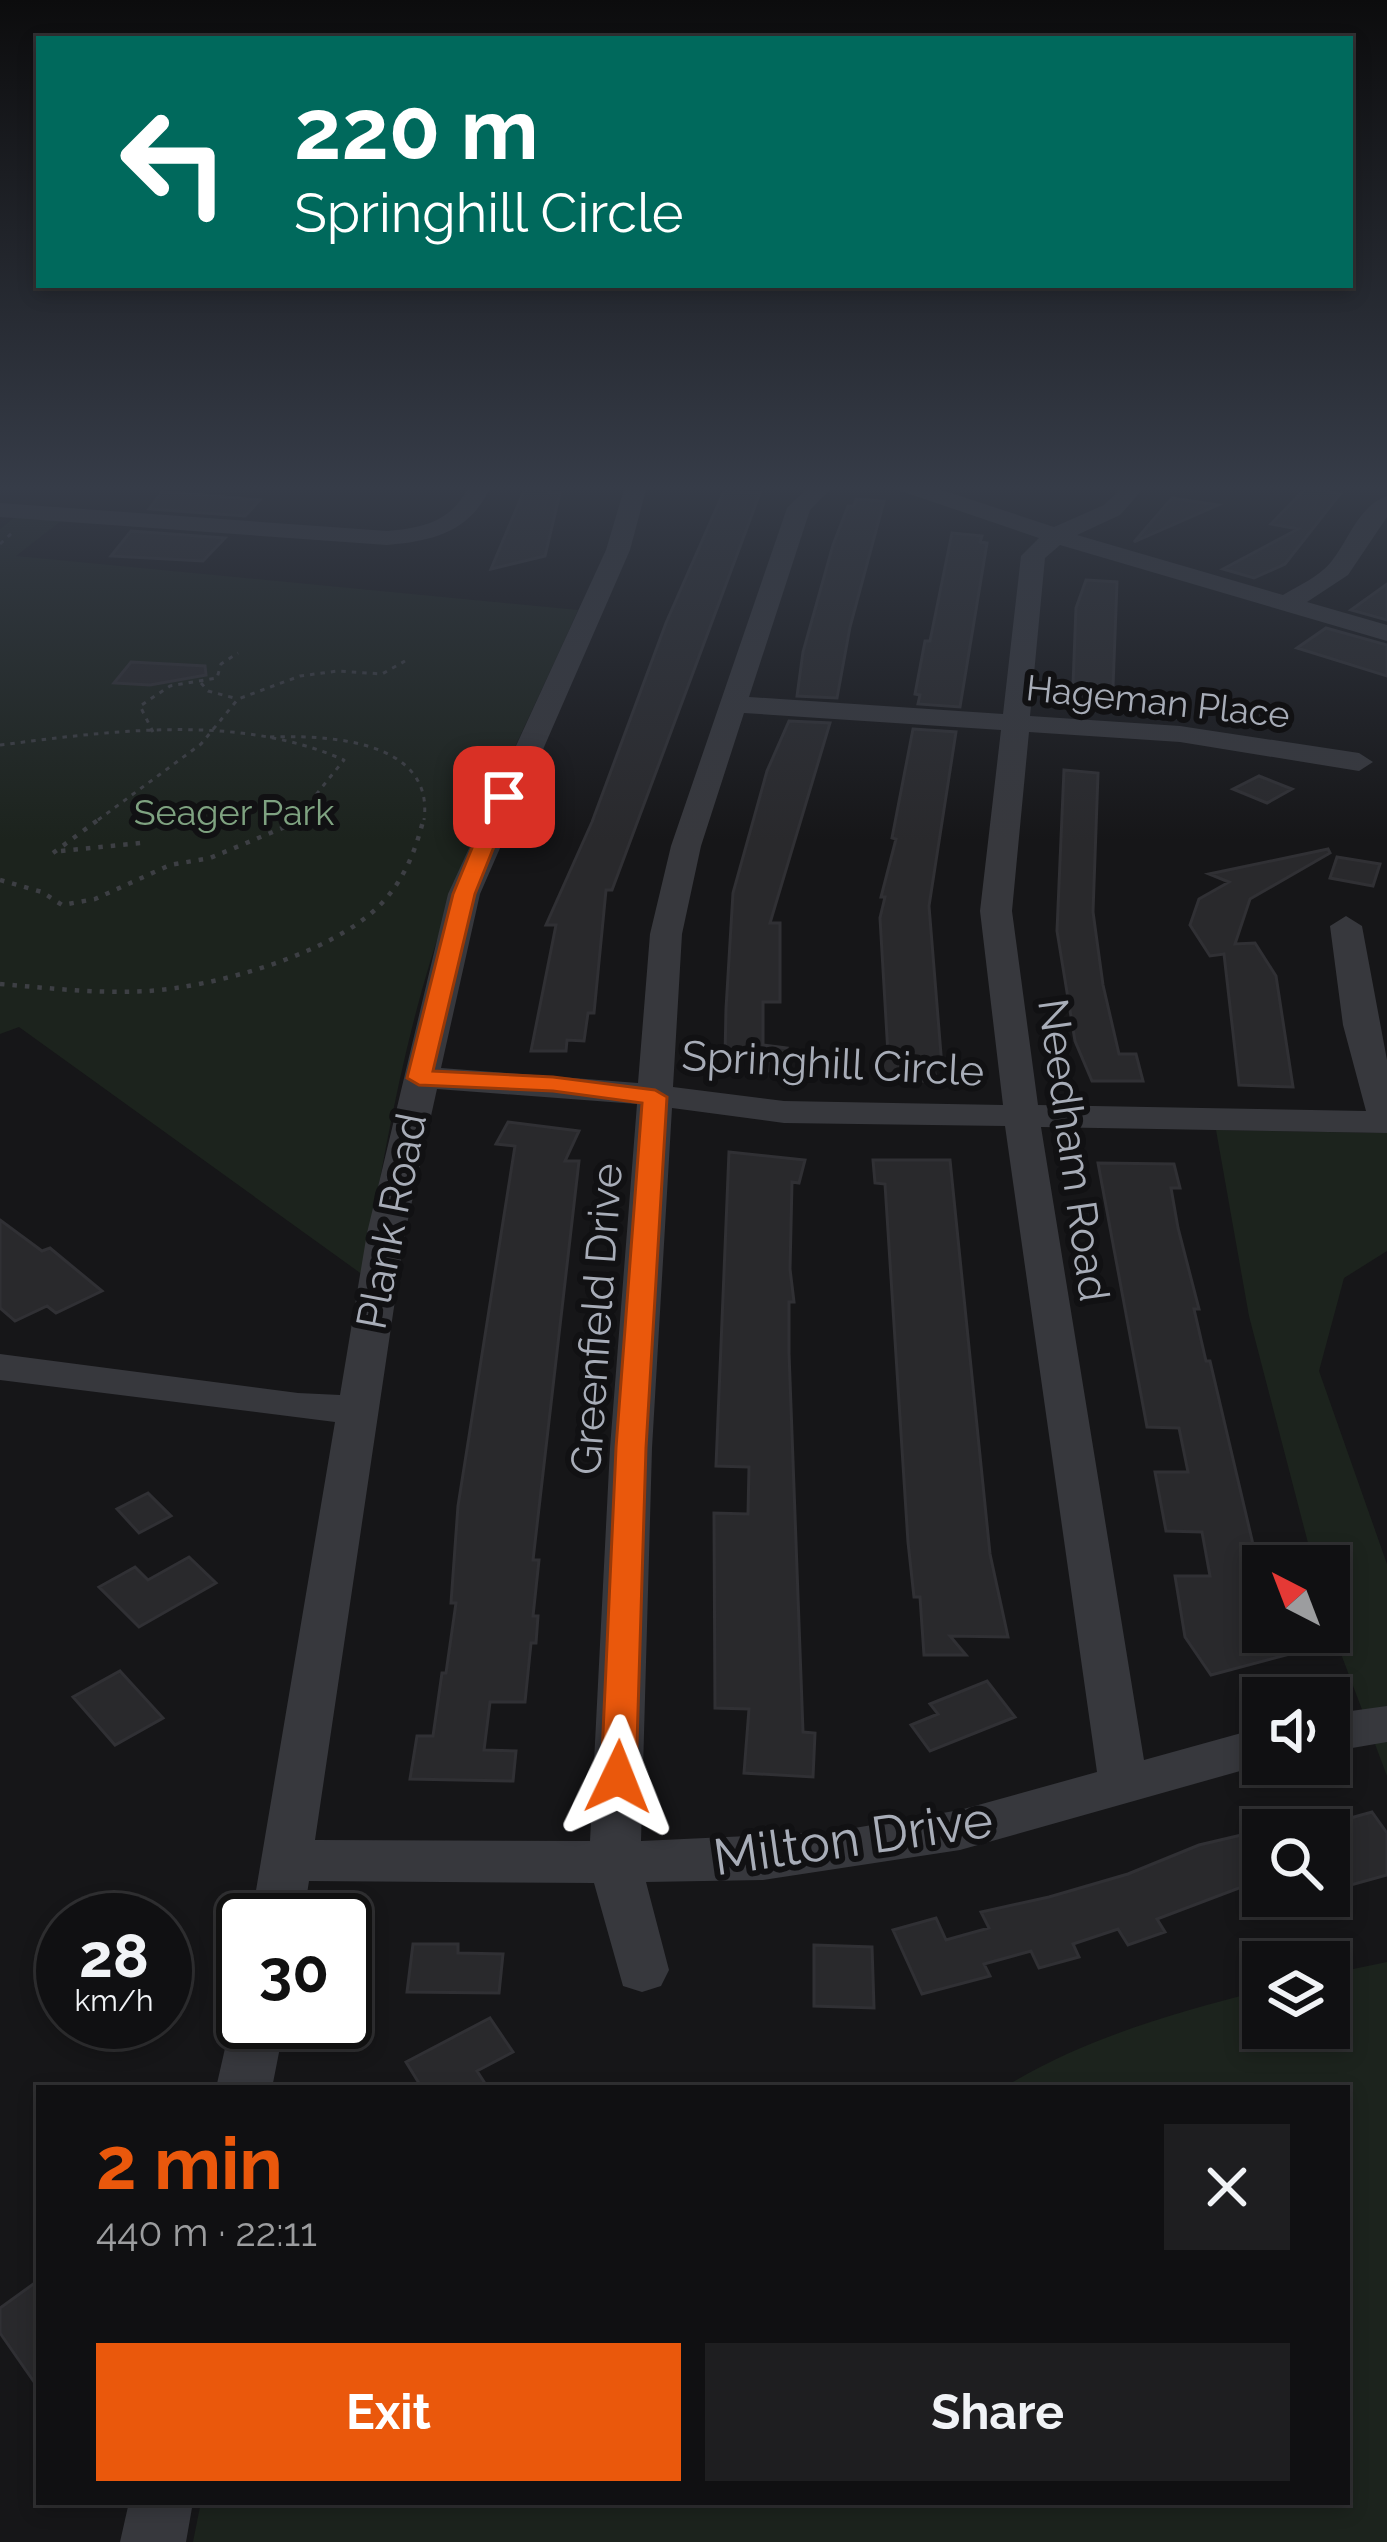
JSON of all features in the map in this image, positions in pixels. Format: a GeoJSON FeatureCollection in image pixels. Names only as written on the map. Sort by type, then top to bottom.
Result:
{"type":"FeatureCollection","features":[{"type":"Feature","properties":{"kind":"street","name":"Plank Road"},"geometry":{"type":"LineString","coordinates":[[283,1893],[386,1233],[419,1078],[472,870],[593,605]]}},
{"type":"Feature","properties":{"kind":"street","name":"Greenfield Drive"},"geometry":{"type":"LineString","coordinates":[[641,1970],[614,1862],[631,1448],[673,893],[767,605]]}},
{"type":"Feature","properties":{"kind":"street","name":"Needham Road"},"geometry":{"type":"LineString","coordinates":[[1028,605],[996,911],[1022,1118],[1124,1787]]}},
{"type":"Feature","properties":{"kind":"street"},"geometry":{"type":"LineString","coordinates":[[1285,605],[1387,633]]}},
{"type":"Feature","properties":{"kind":"street","name":"Hageman Place"},"geometry":{"type":"LineString","coordinates":[[734,704],[1180,734],[1359,762]]}},
{"type":"Feature","properties":{"kind":"street"},"geometry":{"type":"LineString","coordinates":[[1346,926],[1356,1006],[1387,1122]]}},
{"type":"Feature","properties":{"kind":"street","name":"Springhill Circle"},"geometry":{"type":"LineString","coordinates":[[419,1078],[553,1084],[784,1112],[1387,1122]]}},
{"type":"Feature","properties":{"kind":"street"},"geometry":{"type":"LineString","coordinates":[[0,1367],[298,1407],[358,1409]]}},
{"type":"Feature","properties":{"kind":"street"},"geometry":{"type":"LineString","coordinates":[[1350,1730],[1387,1724]]}},
{"type":"Feature","properties":{"kind":"street","name":"Milton Drive"},"geometry":{"type":"LineString","coordinates":[[289,1860],[614,1862],[763,1859],[832,1852],[961,1830],[1242,1752]]}},
{"type":"Feature","properties":{"kind":"street"},"geometry":{"type":"LineString","coordinates":[[245,2085],[252,2049]]}},
{"type":"Feature","properties":{"kind":"street"},"geometry":{"type":"LineString","coordinates":[[153,2542],[160,2505]]}},
{"type":"Feature","properties":{"kind":"path"},"geometry":{"type":"LineString","coordinates":[[154,733],[140,706],[176,680],[217,678],[221,664],[238,653]]}},
{"type":"Feature","properties":{"kind":"path"},"geometry":{"type":"LineString","coordinates":[[141,843],[54,852],[214,732],[220,716],[238,699],[300,676],[338,671],[382,674],[405,661]]}},
{"type":"Feature","properties":{"kind":"path"},"geometry":{"type":"LineString","coordinates":[[201,682],[208,691],[238,699]]}},
{"type":"Feature","properties":{"kind":"path"},"geometry":{"type":"LineString","coordinates":[[0,745],[214,732],[265,738],[344,760],[316,794],[316,811],[309,818],[210,858],[170,865],[73,905],[0,880]]}},
{"type":"Feature","properties":{"kind":"path"},"geometry":{"type":"LineString","coordinates":[[0,984],[146,994],[197,988],[256,970],[343,932],[371,913],[398,882],[420,840],[425,800],[416,778],[394,756],[362,744],[313,735],[265,738]]}},
{"type":"Feature","properties":{"kind":"green space","name":"Seager Park"},"geometry":{"type":"Polygon","coordinates":[[[0,605],[522,605],[578,610],[479,828],[435,948],[398,1087],[363,1275],[19,1027],[0,1034],[0,605]]]}},
{"type":"Feature","properties":{"kind":"green space"},"geometry":{"type":"Polygon","coordinates":[[[1216,1130],[1387,1133],[1387,1251],[1344,1278],[1319,1371],[1387,1564],[1387,1776],[1341,1653],[1350,1653],[1350,1545],[1309,1545],[1249,1316],[1216,1130]]]}},
{"type":"Feature","properties":{"kind":"green space"},"geometry":{"type":"Polygon","coordinates":[[[1387,1962],[1387,2542],[193,2542],[200,2505],[1350,2505],[1350,2085],[1008,2085],[1097,2041],[1242,1996],[1242,2049],[1350,2049],[1350,1970],[1387,1962]]]}},
{"type":"Feature","properties":{"kind":"building"},"geometry":{"type":"Polygon","coordinates":[[[674,605],[718,605],[612,890],[606,890],[594,1013],[588,1013],[584,1041],[567,1040],[566,1051],[531,1051],[556,925],[546,925],[592,822],[674,605]]]}},
{"type":"Feature","properties":{"kind":"building"},"geometry":{"type":"Polygon","coordinates":[[[816,605],[856,605],[837,698],[797,696],[816,605]]]}},
{"type":"Feature","properties":{"kind":"building"},"geometry":{"type":"Polygon","coordinates":[[[937,605],[977,605],[960,707],[918,704],[920,695],[915,694],[925,641],[930,641],[937,605]]]}},
{"type":"Feature","properties":{"kind":"building"},"geometry":{"type":"Polygon","coordinates":[[[1116,605],[1113,687],[1073,685],[1076,608],[1116,605]]]}},
{"type":"Feature","properties":{"kind":"building"},"geometry":{"type":"Polygon","coordinates":[[[1358,605],[1387,605],[1387,620],[1351,610],[1358,605]]]}},
{"type":"Feature","properties":{"kind":"building"},"geometry":{"type":"Polygon","coordinates":[[[1326,628],[1387,645],[1387,676],[1297,648],[1326,628]]]}},
{"type":"Feature","properties":{"kind":"building"},"geometry":{"type":"Polygon","coordinates":[[[131,662],[205,666],[206,675],[150,685],[114,683],[131,662]]]}},
{"type":"Feature","properties":{"kind":"building"},"geometry":{"type":"Polygon","coordinates":[[[789,721],[830,723],[770,923],[780,923],[780,1002],[763,1002],[763,1045],[787,1048],[780,1072],[751,1069],[754,1060],[725,1057],[726,1009],[733,893],[767,771],[789,721]]]}},
{"type":"Feature","properties":{"kind":"building"},"geometry":{"type":"Polygon","coordinates":[[[913,729],[956,732],[929,906],[942,1067],[934,1067],[936,1081],[884,1081],[881,1054],[888,1054],[880,918],[885,897],[881,897],[896,839],[892,838],[913,729]]]}},
{"type":"Feature","properties":{"kind":"building"},"geometry":{"type":"Polygon","coordinates":[[[1064,770],[1098,773],[1093,912],[1103,985],[1119,1054],[1136,1054],[1143,1081],[1092,1081],[1075,1041],[1057,931],[1064,770]]]}},
{"type":"Feature","properties":{"kind":"building"},"geometry":{"type":"Polygon","coordinates":[[[1259,776],[1292,789],[1267,803],[1233,789],[1259,776]]]}},
{"type":"Feature","properties":{"kind":"building"},"geometry":{"type":"Polygon","coordinates":[[[1328,849],[1330,853],[1250,899],[1235,944],[1255,943],[1276,976],[1293,1087],[1239,1085],[1224,954],[1210,956],[1190,925],[1199,899],[1229,882],[1209,874],[1328,849]]]}},
{"type":"Feature","properties":{"kind":"building"},"geometry":{"type":"Polygon","coordinates":[[[1337,857],[1380,864],[1373,886],[1330,878],[1337,857]]]}},
{"type":"Feature","properties":{"kind":"building"},"geometry":{"type":"Polygon","coordinates":[[[508,1122],[579,1131],[565,1161],[579,1161],[533,1560],[539,1560],[533,1616],[538,1616],[536,1643],[531,1643],[525,1702],[490,1702],[484,1750],[516,1751],[513,1781],[410,1779],[417,1736],[433,1736],[442,1673],[446,1673],[456,1603],[451,1603],[458,1506],[515,1146],[496,1144],[508,1122]]]}},
{"type":"Feature","properties":{"kind":"building"},"geometry":{"type":"Polygon","coordinates":[[[729,1152],[805,1160],[799,1183],[792,1182],[794,1302],[789,1302],[789,1353],[803,1732],[815,1733],[813,1777],[744,1773],[749,1709],[715,1708],[714,1513],[748,1514],[749,1467],[716,1466],[729,1152]]]}},
{"type":"Feature","properties":{"kind":"building"},"geometry":{"type":"Polygon","coordinates":[[[873,1160],[950,1160],[990,1554],[1008,1637],[950,1636],[966,1655],[924,1655],[920,1597],[914,1597],[908,1542],[885,1184],[875,1183],[873,1160]]]}},
{"type":"Feature","properties":{"kind":"building"},"geometry":{"type":"Polygon","coordinates":[[[1098,1163],[1174,1164],[1180,1188],[1171,1188],[1199,1309],[1194,1309],[1253,1545],[1242,1545],[1242,1653],[1293,1653],[1211,1675],[1185,1637],[1175,1576],[1210,1576],[1202,1532],[1166,1531],[1155,1472],[1188,1472],[1179,1428],[1147,1427],[1098,1163]]]}},
{"type":"Feature","properties":{"kind":"building"},"geometry":{"type":"Polygon","coordinates":[[[0,1220],[42,1251],[50,1248],[102,1291],[56,1313],[47,1306],[15,1321],[0,1308],[0,1220]]]}},
{"type":"Feature","properties":{"kind":"building"},"geometry":{"type":"Polygon","coordinates":[[[148,1493],[171,1516],[139,1533],[117,1509],[148,1493]]]}},
{"type":"Feature","properties":{"kind":"building"},"geometry":{"type":"Polygon","coordinates":[[[189,1557],[216,1583],[139,1627],[99,1587],[135,1567],[148,1580],[189,1557]]]}},
{"type":"Feature","properties":{"kind":"building"},"geometry":{"type":"Polygon","coordinates":[[[120,1671],[163,1718],[115,1745],[73,1697],[120,1671]]]}},
{"type":"Feature","properties":{"kind":"building"},"geometry":{"type":"Polygon","coordinates":[[[987,1681],[1015,1717],[930,1751],[911,1725],[938,1714],[930,1704],[987,1681]]]}},
{"type":"Feature","properties":{"kind":"building"},"geometry":{"type":"Polygon","coordinates":[[[1372,1812],[1387,1833],[1387,1875],[1350,1885],[1350,1818],[1372,1812]]]}},
{"type":"Feature","properties":{"kind":"building"},"geometry":{"type":"Polygon","coordinates":[[[1242,1835],[1242,1887],[1157,1919],[1165,1932],[1128,1945],[1118,1929],[1073,1944],[1079,1957],[1039,1968],[1031,1951],[984,1964],[990,1976],[922,1994],[893,1930],[936,1918],[946,1940],[989,1928],[981,1912],[1128,1874],[1199,1845],[1242,1835]]]}},
{"type":"Feature","properties":{"kind":"building"},"geometry":{"type":"Polygon","coordinates":[[[413,1944],[458,1944],[458,1953],[503,1954],[499,1993],[407,1992],[413,1944]]]}},
{"type":"Feature","properties":{"kind":"building"},"geometry":{"type":"Polygon","coordinates":[[[814,1945],[872,1947],[874,2008],[814,2006],[814,1945]]]}},
{"type":"Feature","properties":{"kind":"building"},"geometry":{"type":"Polygon","coordinates":[[[490,2018],[513,2052],[477,2071],[486,2085],[420,2085],[406,2062],[490,2018]]]}},
{"type":"Feature","properties":{"kind":"building"},"geometry":{"type":"Polygon","coordinates":[[[36,2282],[36,2385],[0,2333],[0,2308],[36,2282]]]}},
{"type":"Feature","properties":{"kind":"route"},"geometry":{"type":"LineString","coordinates":[[504,797],[464,894],[419,1078],[553,1084],[655,1097],[631,1448],[618,1777]]}}]}
